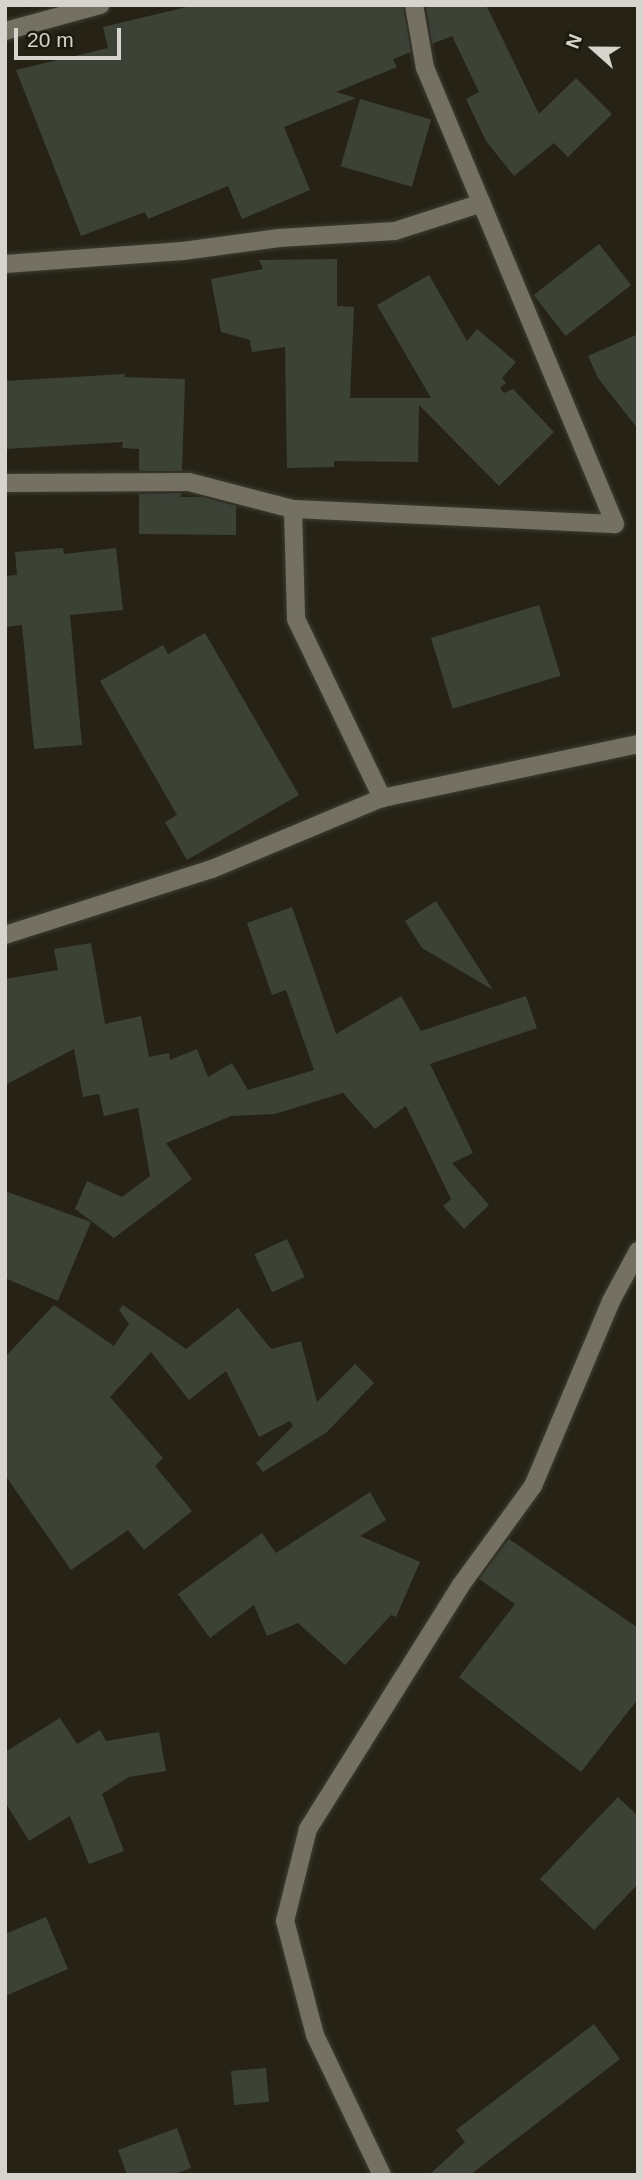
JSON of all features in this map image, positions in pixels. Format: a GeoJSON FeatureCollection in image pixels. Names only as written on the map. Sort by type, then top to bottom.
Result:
{"type":"FeatureCollection","features":[{"type":"Feature","properties":{"kind":"street"},"geometry":{"type":"LineString","coordinates":[[5,30],[101,5]]}},
{"type":"Feature","properties":{"kind":"street"},"geometry":{"type":"LineString","coordinates":[[5,483],[189,482],[293,509],[615,524],[425,68],[414,5]]}},
{"type":"Feature","properties":{"kind":"street"},"geometry":{"type":"LineString","coordinates":[[5,264],[183,251],[279,237],[396,231],[482,203]]}},
{"type":"Feature","properties":{"kind":"street"},"geometry":{"type":"LineString","coordinates":[[293,509],[296,619],[382,798]]}},
{"type":"Feature","properties":{"kind":"street"},"geometry":{"type":"LineString","coordinates":[[5,935],[212,869],[382,798],[638,744]]}},
{"type":"Feature","properties":{"kind":"street"},"geometry":{"type":"LineString","coordinates":[[382,2175],[315,2035],[285,1921],[308,1829],[461,1585],[533,1486],[611,1301],[638,1251]]}},
{"type":"Feature","properties":{"kind":"building"},"geometry":{"type":"Polygon","coordinates":[[[195,5],[403,5],[411,52],[393,59],[397,67],[336,92],[356,98],[284,127],[310,190],[242,219],[228,186],[148,219],[145,212],[81,236],[16,70],[108,48],[103,27],[195,5]]]}},
{"type":"Feature","properties":{"kind":"building"},"geometry":{"type":"Polygon","coordinates":[[[426,5],[486,5],[539,114],[576,78],[612,114],[568,157],[554,143],[514,176],[486,141],[466,99],[479,92],[452,36],[432,44],[426,5]]]}},
{"type":"Feature","properties":{"kind":"building"},"geometry":{"type":"Polygon","coordinates":[[[360,99],[431,119],[412,187],[341,166],[360,99]]]}},
{"type":"Feature","properties":{"kind":"building"},"geometry":{"type":"Polygon","coordinates":[[[599,244],[631,285],[566,336],[534,295],[599,244]]]}},
{"type":"Feature","properties":{"kind":"building"},"geometry":{"type":"Polygon","coordinates":[[[337,259],[337,306],[354,307],[350,398],[431,398],[377,305],[429,275],[467,341],[477,329],[516,362],[502,378],[506,383],[500,388],[504,393],[513,389],[554,432],[499,486],[419,405],[418,462],[334,461],[334,467],[287,468],[285,347],[252,352],[250,340],[221,332],[211,279],[263,269],[259,260],[337,259]]]}},
{"type":"Feature","properties":{"kind":"building"},"geometry":{"type":"Polygon","coordinates":[[[638,334],[638,429],[598,378],[588,356],[638,334]]]}},
{"type":"Feature","properties":{"kind":"building"},"geometry":{"type":"Polygon","coordinates":[[[125,374],[124,377],[185,379],[182,471],[139,471],[139,449],[122,448],[123,442],[5,449],[5,381],[125,374]]]}},
{"type":"Feature","properties":{"kind":"building"},"geometry":{"type":"Polygon","coordinates":[[[181,493],[181,497],[203,497],[236,506],[236,535],[139,534],[139,494],[181,493]]]}},
{"type":"Feature","properties":{"kind":"building"},"geometry":{"type":"Polygon","coordinates":[[[63,548],[64,554],[116,548],[123,610],[70,615],[82,745],[34,749],[22,625],[5,627],[5,576],[17,575],[15,552],[63,548]]]}},
{"type":"Feature","properties":{"kind":"building"},"geometry":{"type":"Polygon","coordinates":[[[539,605],[561,676],[453,709],[431,638],[539,605]]]}},
{"type":"Feature","properties":{"kind":"building"},"geometry":{"type":"Polygon","coordinates":[[[205,633],[299,795],[187,860],[165,822],[177,815],[100,681],[163,645],[168,654],[205,633]]]}},
{"type":"Feature","properties":{"kind":"building"},"geometry":{"type":"Polygon","coordinates":[[[436,901],[493,990],[422,948],[405,921],[436,901]]]}},
{"type":"Feature","properties":{"kind":"building"},"geometry":{"type":"Polygon","coordinates":[[[292,907],[336,1034],[401,996],[421,1031],[526,996],[537,1028],[430,1064],[473,1153],[452,1163],[489,1205],[464,1229],[443,1206],[451,1199],[406,1106],[375,1129],[343,1093],[275,1114],[231,1116],[166,1143],[192,1179],[114,1238],[75,1209],[87,1181],[122,1197],[150,1176],[138,1108],[104,1116],[99,1094],[83,1097],[74,1049],[5,1085],[5,979],[58,970],[54,949],[91,943],[105,1024],[141,1016],[149,1057],[169,1053],[170,1060],[197,1049],[208,1077],[232,1063],[248,1090],[314,1070],[286,990],[272,995],[247,923],[292,907]]]}},
{"type":"Feature","properties":{"kind":"building"},"geometry":{"type":"Polygon","coordinates":[[[5,1191],[91,1222],[58,1301],[5,1278],[5,1191]]]}},
{"type":"Feature","properties":{"kind":"building"},"geometry":{"type":"Polygon","coordinates":[[[287,1239],[305,1277],[272,1292],[254,1254],[287,1239]]]}},
{"type":"Feature","properties":{"kind":"building"},"geometry":{"type":"Polygon","coordinates":[[[54,1305],[114,1346],[129,1324],[119,1310],[123,1305],[186,1349],[238,1308],[271,1349],[301,1341],[317,1402],[355,1364],[374,1383],[327,1432],[263,1472],[256,1463],[293,1426],[290,1421],[259,1437],[226,1371],[189,1400],[151,1352],[110,1397],[163,1458],[155,1466],[192,1511],[144,1550],[128,1530],[71,1570],[5,1475],[5,1357],[54,1305]]]}},
{"type":"Feature","properties":{"kind":"building"},"geometry":{"type":"Polygon","coordinates":[[[370,1492],[386,1520],[360,1536],[420,1562],[396,1617],[391,1615],[345,1665],[298,1623],[267,1636],[254,1605],[210,1638],[178,1594],[262,1533],[276,1553],[370,1492]]]}},
{"type":"Feature","properties":{"kind":"building"},"geometry":{"type":"Polygon","coordinates":[[[509,1539],[638,1628],[638,1699],[581,1772],[459,1677],[515,1604],[479,1579],[509,1539]]]}},
{"type":"Feature","properties":{"kind":"building"},"geometry":{"type":"Polygon","coordinates":[[[60,1718],[77,1744],[100,1730],[106,1741],[159,1732],[166,1771],[129,1777],[102,1794],[124,1851],[89,1864],[70,1816],[29,1841],[5,1802],[5,1752],[60,1718]]]}},
{"type":"Feature","properties":{"kind":"building"},"geometry":{"type":"Polygon","coordinates":[[[618,1797],[638,1816],[638,1884],[594,1930],[540,1879],[618,1797]]]}},
{"type":"Feature","properties":{"kind":"building"},"geometry":{"type":"Polygon","coordinates":[[[46,1917],[68,1969],[5,1996],[5,1934],[46,1917]]]}},
{"type":"Feature","properties":{"kind":"building"},"geometry":{"type":"Polygon","coordinates":[[[594,2024],[620,2059],[470,2175],[429,2175],[465,2142],[456,2130],[594,2024]]]}},
{"type":"Feature","properties":{"kind":"building"},"geometry":{"type":"Polygon","coordinates":[[[266,2068],[269,2102],[234,2105],[231,2071],[266,2068]]]}},
{"type":"Feature","properties":{"kind":"building"},"geometry":{"type":"Polygon","coordinates":[[[177,2128],[191,2168],[172,2175],[127,2175],[118,2150],[177,2128]]]}}]}
